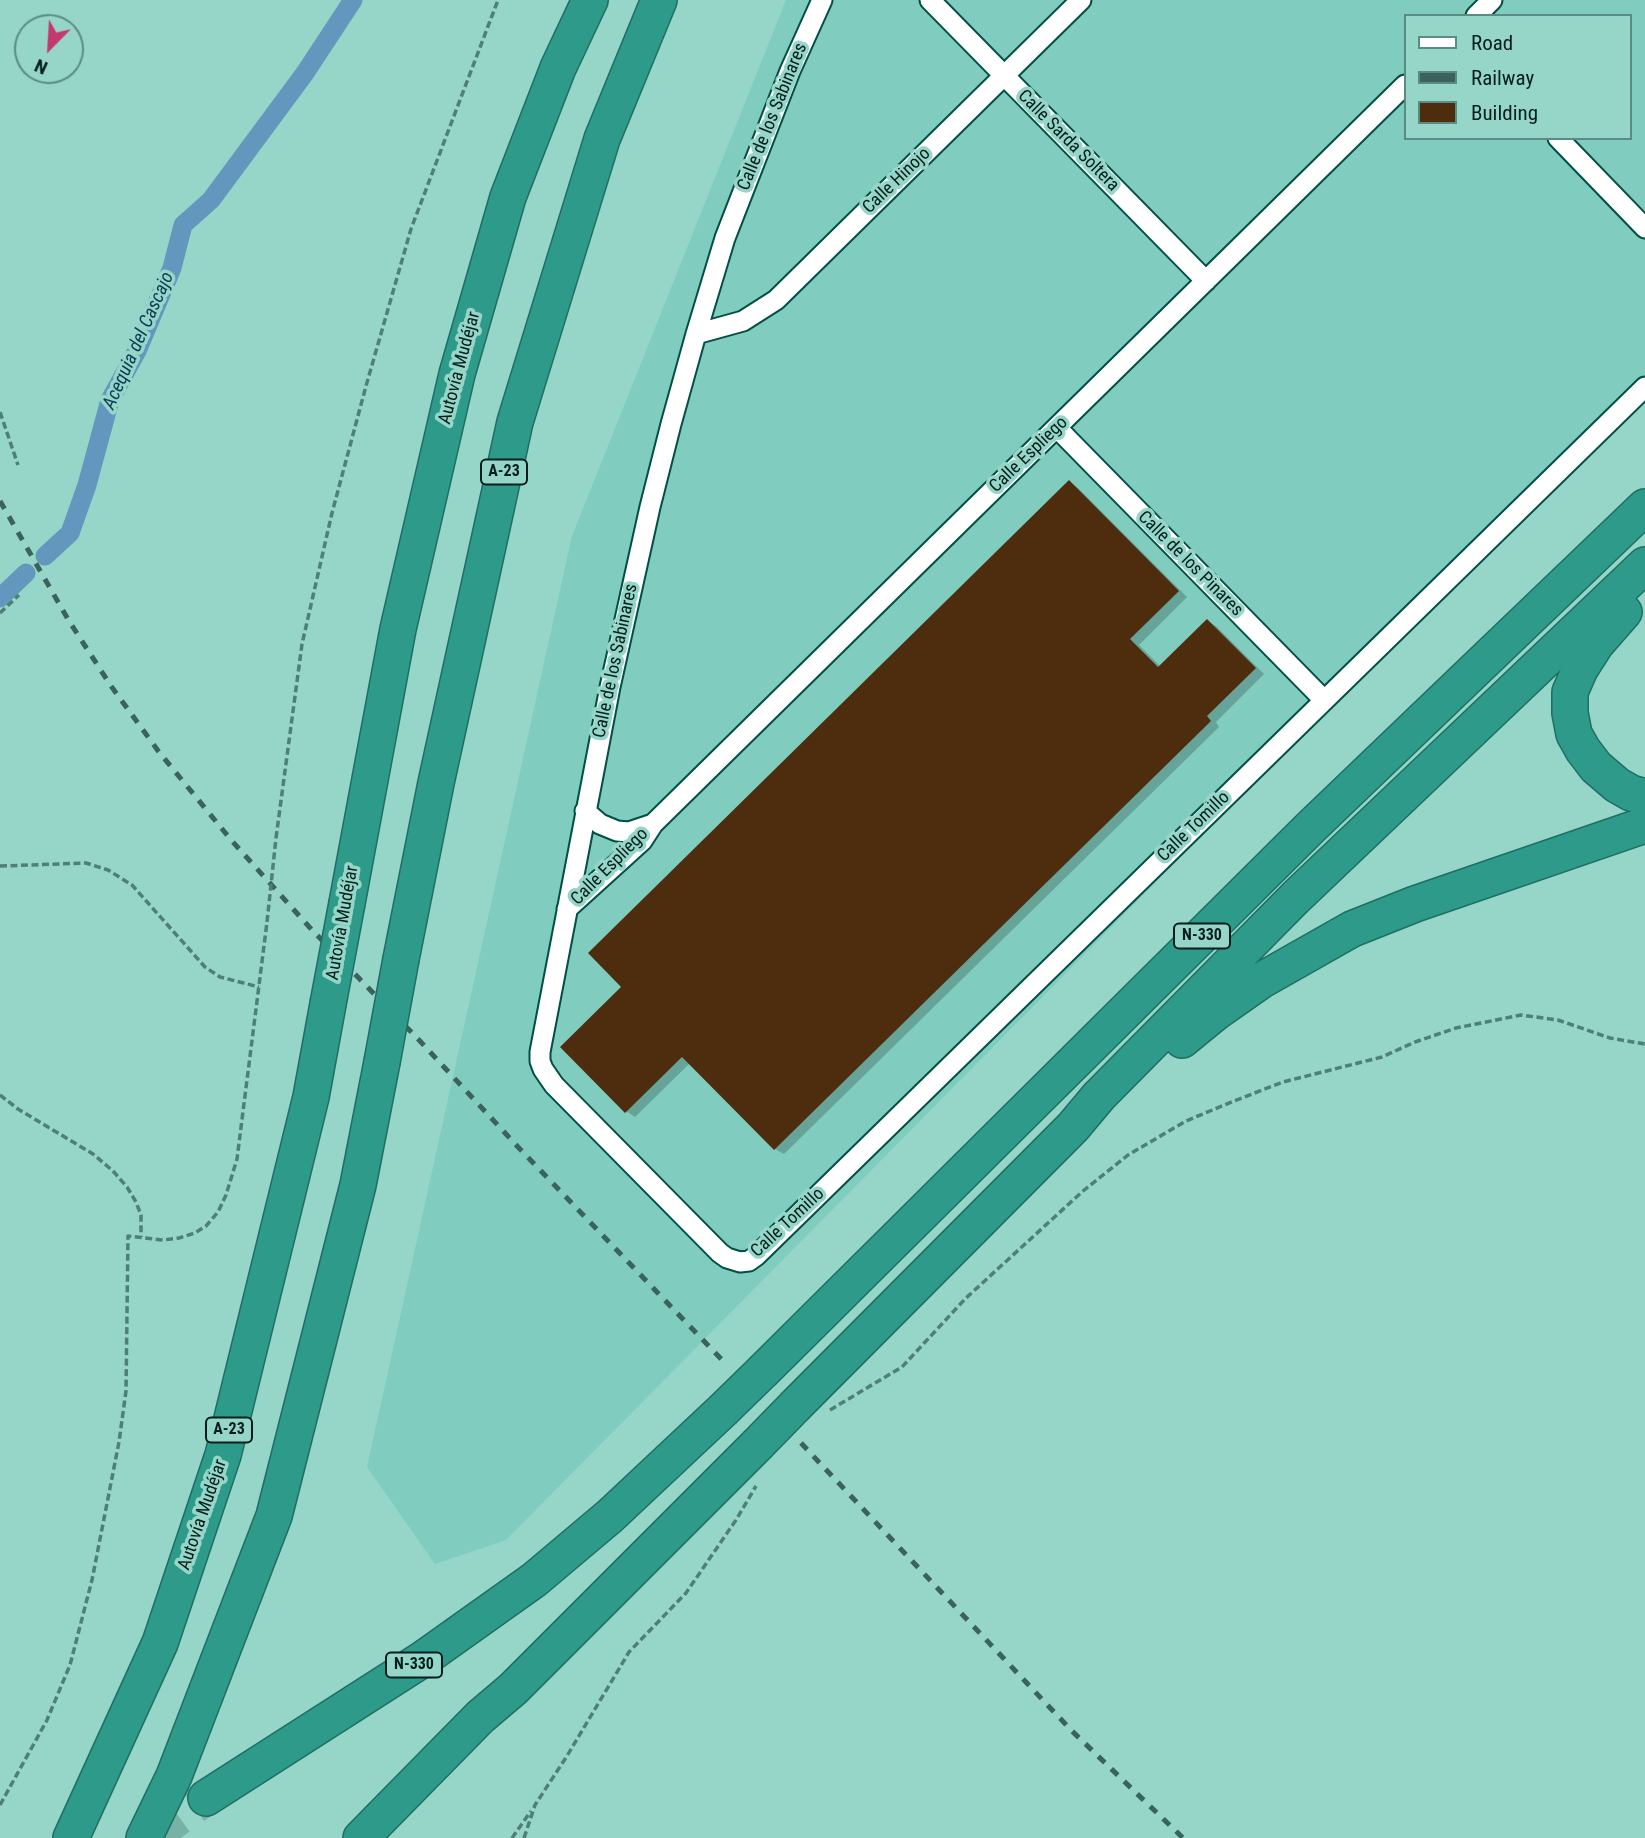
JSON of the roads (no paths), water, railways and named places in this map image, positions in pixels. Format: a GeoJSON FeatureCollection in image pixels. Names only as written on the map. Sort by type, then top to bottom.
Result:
{"type":"FeatureCollection","features":[{"type":"Feature","properties":{"kind":"highway","name":"Autovía Mudéjar"},"geometry":{"type":"LineString","coordinates":[[71,1838],[160,1643],[223,1455],[311,1097],[398,629],[457,374],[508,197],[558,68],[590,0]]}},
{"type":"Feature","properties":{"kind":"highway","name":"A-23"},"geometry":{"type":"LineString","coordinates":[[144,1838],[173,1776],[274,1516],[358,1185],[436,783],[515,422],[601,139],[659,0]]}},
{"type":"Feature","properties":{"kind":"highway","name":"N-330"},"geometry":{"type":"LineString","coordinates":[[206,1798],[423,1659],[534,1580],[610,1516],[764,1370],[1311,827],[1645,507]]}},
{"type":"Feature","properties":{"kind":"highway","name":"N-330"},"geometry":{"type":"LineString","coordinates":[[361,1838],[757,1445],[812,1408],[1099,1096],[1286,907],[1645,565]]}},
{"type":"Feature","properties":{"kind":"highway"},"geometry":{"type":"LineString","coordinates":[[1645,589],[1596,644],[1580,669],[1570,692],[1570,713],[1574,734],[1595,768],[1617,785],[1645,797]]}},
{"type":"Feature","properties":{"kind":"highway"},"geometry":{"type":"LineString","coordinates":[[1073,1127],[1111,1103],[1191,1032],[1262,979],[1352,929],[1645,825]]}},
{"type":"Feature","properties":{"kind":"highway"},"geometry":{"type":"LineString","coordinates":[[389,1838],[426,1793],[492,1726],[513,1689]]}},
{"type":"Feature","properties":{"kind":"street","name":"Calle de los Sabinares"},"geometry":{"type":"LineString","coordinates":[[740,1262],[720,1253],[554,1085],[540,1061],[541,1041],[610,687],[642,542],[696,334],[737,205],[790,71],[822,0]]}},
{"type":"Feature","properties":{"kind":"street","name":"Calle Sarda Soltera"},"geometry":{"type":"LineString","coordinates":[[930,0],[1206,281]]}},
{"type":"Feature","properties":{"kind":"street","name":"Calle Hinojo"},"geometry":{"type":"LineString","coordinates":[[696,334],[743,321],[776,300],[1081,0]]}},
{"type":"Feature","properties":{"kind":"street"},"geometry":{"type":"LineString","coordinates":[[1478,14],[1492,0]]}},
{"type":"Feature","properties":{"kind":"street","name":"Calle Espliego"},"geometry":{"type":"LineString","coordinates":[[567,909],[642,841],[653,824],[1404,86]]}},
{"type":"Feature","properties":{"kind":"street"},"geometry":{"type":"LineString","coordinates":[[1560,140],[1645,228]]}},
{"type":"Feature","properties":{"kind":"street","name":"Calle Tomillo"},"geometry":{"type":"LineString","coordinates":[[740,1262],[749,1261],[756,1256],[1645,387]]}},
{"type":"Feature","properties":{"kind":"street","name":"Calle de los Pinares"},"geometry":{"type":"LineString","coordinates":[[1057,428],[1324,699]]}},
{"type":"Feature","properties":{"kind":"street","name":"Calle Espliego"},"geometry":{"type":"LineString","coordinates":[[585,811],[600,824],[617,831],[629,832],[653,824]]}},
{"type":"Feature","properties":{"kind":"waterway","name":"Acequia del Cascajo"},"geometry":{"type":"LineString","coordinates":[[45,556],[70,533],[87,485],[110,400],[137,351],[172,268],[183,225],[211,200],[305,73],[353,0]]}},
{"type":"Feature","properties":{"kind":"waterway","name":"Acequia del Cascajo"},"geometry":{"type":"LineString","coordinates":[[0,598],[26,573]]}},
{"type":"Feature","properties":{"kind":"tunnel"},"geometry":{"type":"LineString","coordinates":[[151,1838],[206,1798]]}},
{"type":"Feature","properties":{"kind":"railway"},"geometry":{"type":"LineString","coordinates":[[0,501],[69,621],[111,686],[159,752],[232,841],[312,930],[727,1365]]}},
{"type":"Feature","properties":{"kind":"railway"},"geometry":{"type":"LineString","coordinates":[[801,1443],[1071,1730],[1183,1838]]}}]}
